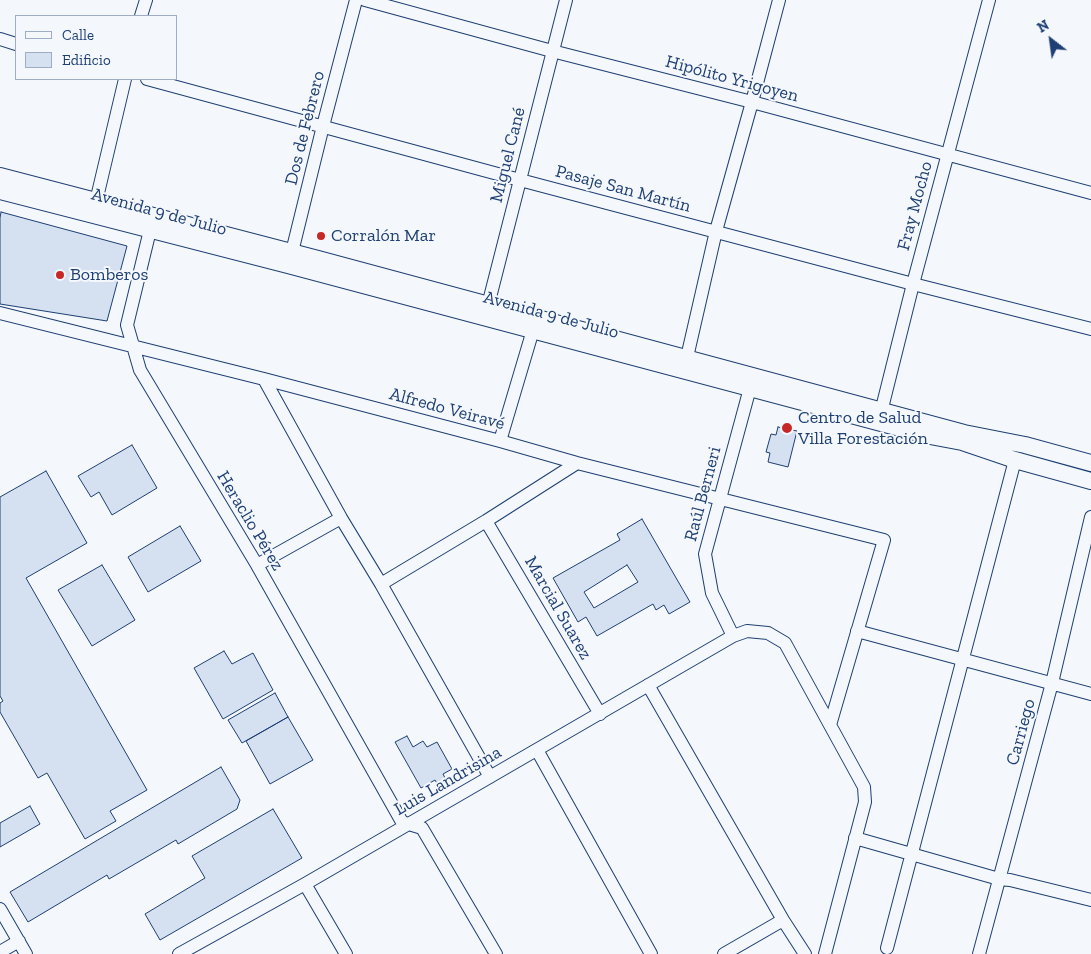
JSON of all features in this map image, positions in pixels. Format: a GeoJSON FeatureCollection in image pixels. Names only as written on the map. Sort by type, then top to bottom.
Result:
{"type":"FeatureCollection","features":[{"type":"Feature","properties":{"kind":"main road","name":"Avenida 9 de Julio"},"geometry":{"type":"LineString","coordinates":[[0,176],[95,209]]}},
{"type":"Feature","properties":{"kind":"main road","name":"Avenida 9 de Julio"},"geometry":{"type":"LineString","coordinates":[[0,191],[95,209],[290,259],[880,417],[930,436],[962,442],[1015,460],[1091,480]]}},
{"type":"Feature","properties":{"kind":"main road","name":"Avenida 9 de Julio"},"geometry":{"type":"LineString","coordinates":[[487,312],[533,330],[686,364],[750,388],[880,417],[1025,445],[1091,463]]}},
{"type":"Feature","properties":{"kind":"street"},"geometry":{"type":"LineString","coordinates":[[142,15],[146,0]]}},
{"type":"Feature","properties":{"kind":"street","name":"Dos de Febrero"},"geometry":{"type":"LineString","coordinates":[[290,259],[322,126],[356,0]]}},
{"type":"Feature","properties":{"kind":"street","name":"Hipólito Yrigoyen"},"geometry":{"type":"LineString","coordinates":[[365,0],[1091,192]]}},
{"type":"Feature","properties":{"kind":"street","name":"Miguel Cané"},"geometry":{"type":"LineString","coordinates":[[487,312],[566,0]]}},
{"type":"Feature","properties":{"kind":"street"},"geometry":{"type":"LineString","coordinates":[[686,364],[716,231],[779,0]]}},
{"type":"Feature","properties":{"kind":"street","name":"Fray Mocho"},"geometry":{"type":"LineString","coordinates":[[880,417],[913,284],[989,0]]}},
{"type":"Feature","properties":{"kind":"street"},"geometry":{"type":"LineString","coordinates":[[0,39],[15,44]]}},
{"type":"Feature","properties":{"kind":"street"},"geometry":{"type":"LineString","coordinates":[[95,209],[125,80]]}},
{"type":"Feature","properties":{"kind":"street","name":"Pasaje San Martín"},"geometry":{"type":"LineString","coordinates":[[151,80],[520,180],[1091,329]]}},
{"type":"Feature","properties":{"kind":"street","name":"Heraclio Pérez"},"geometry":{"type":"LineString","coordinates":[[152,223],[127,325],[140,370],[257,565],[402,822],[422,828],[496,954]]}},
{"type":"Feature","properties":{"kind":"street","name":"Alfredo Veiravé"},"geometry":{"type":"LineString","coordinates":[[0,313],[264,379],[577,463],[884,540],[858,631]]}},
{"type":"Feature","properties":{"kind":"street"},"geometry":{"type":"LineString","coordinates":[[500,441],[533,330]]}},
{"type":"Feature","properties":{"kind":"street"},"geometry":{"type":"LineString","coordinates":[[264,379],[341,518],[381,584],[490,777]]}},
{"type":"Feature","properties":{"kind":"street","name":"Raúl Berneri"},"geometry":{"type":"LineString","coordinates":[[733,636],[712,593],[705,554],[750,388]]}},
{"type":"Feature","properties":{"kind":"street"},"geometry":{"type":"LineString","coordinates":[[887,948],[1015,460]]}},
{"type":"Feature","properties":{"kind":"street"},"geometry":{"type":"LineString","coordinates":[[381,584],[486,521],[577,463]]}},
{"type":"Feature","properties":{"kind":"street","name":"Carriego"},"geometry":{"type":"LineString","coordinates":[[979,954],[1052,682],[1091,517]]}},
{"type":"Feature","properties":{"kind":"street"},"geometry":{"type":"LineString","coordinates":[[257,565],[341,518]]}},
{"type":"Feature","properties":{"kind":"street","name":"Marcial Suarez"},"geometry":{"type":"LineString","coordinates":[[486,521],[600,714]]}},
{"type":"Feature","properties":{"kind":"street"},"geometry":{"type":"LineString","coordinates":[[733,636],[747,631],[768,633],[785,643],[864,787],[865,802],[825,954]]}},
{"type":"Feature","properties":{"kind":"street"},"geometry":{"type":"LineString","coordinates":[[830,725],[858,631],[1091,694]]}},
{"type":"Feature","properties":{"kind":"street","name":"Luis Landrisina"},"geometry":{"type":"LineString","coordinates":[[179,954],[305,884],[733,636]]}},
{"type":"Feature","properties":{"kind":"street"},"geometry":{"type":"LineString","coordinates":[[648,686],[783,920],[805,954]]}},
{"type":"Feature","properties":{"kind":"street"},"geometry":{"type":"LineString","coordinates":[[537,750],[651,954]]}},
{"type":"Feature","properties":{"kind":"street"},"geometry":{"type":"LineString","coordinates":[[856,838],[999,879],[1091,900]]}},
{"type":"Feature","properties":{"kind":"street"},"geometry":{"type":"LineString","coordinates":[[305,884],[346,954]]}},
{"type":"Feature","properties":{"kind":"street"},"geometry":{"type":"LineString","coordinates":[[0,909],[26,954]]}},
{"type":"Feature","properties":{"kind":"street"},"geometry":{"type":"LineString","coordinates":[[724,954],[783,920]]}},
{"type":"Feature","properties":{"kind":"street"},"geometry":{"type":"LineString","coordinates":[[0,952],[19,941]]}},
{"type":"Feature","properties":{"kind":"building","name":"Bomberos"},"geometry":{"type":"Polygon","coordinates":[[[1,212],[127,246],[107,321],[0,304],[1,212]]]}},
{"type":"Feature","properties":{"kind":"building"},"geometry":{"type":"Polygon","coordinates":[[[778,427],[797,431],[788,467],[768,462],[770,453],[766,452],[771,434],[776,435],[778,427]]]}},
{"type":"Feature","properties":{"kind":"building"},"geometry":{"type":"Polygon","coordinates":[[[132,445],[157,488],[112,515],[99,492],[91,497],[78,476],[132,445]]]}},
{"type":"Feature","properties":{"kind":"building"},"geometry":{"type":"Polygon","coordinates":[[[46,471],[87,543],[26,578],[147,790],[110,811],[116,821],[85,839],[47,773],[38,778],[0,712],[0,703],[3,701],[0,696],[0,497],[46,471]]]}},
{"type":"Feature","properties":{"kind":"building"},"geometry":{"type":"Polygon","coordinates":[[[642,519],[690,602],[669,614],[664,605],[656,610],[653,604],[597,636],[586,617],[578,622],[553,578],[620,540],[617,534],[642,519]],[[627,565],[584,592],[594,608],[638,582],[627,565]]]}},
{"type":"Feature","properties":{"kind":"building"},"geometry":{"type":"Polygon","coordinates":[[[180,526],[201,561],[148,592],[128,557],[180,526]]]}},
{"type":"Feature","properties":{"kind":"building"},"geometry":{"type":"Polygon","coordinates":[[[102,565],[135,620],[92,646],[58,590],[102,565]]]}},
{"type":"Feature","properties":{"kind":"building"},"geometry":{"type":"Polygon","coordinates":[[[224,651],[232,664],[253,653],[273,690],[223,719],[194,668],[224,651]]]}},
{"type":"Feature","properties":{"kind":"building"},"geometry":{"type":"Polygon","coordinates":[[[275,693],[288,717],[242,743],[228,720],[275,693]]]}},
{"type":"Feature","properties":{"kind":"building"},"geometry":{"type":"Polygon","coordinates":[[[288,717],[313,760],[270,784],[246,741],[288,717]]]}},
{"type":"Feature","properties":{"kind":"building"},"geometry":{"type":"Polygon","coordinates":[[[407,736],[413,747],[423,741],[427,747],[437,742],[452,769],[443,774],[447,782],[439,787],[435,780],[421,788],[395,742],[407,736]]]}},
{"type":"Feature","properties":{"kind":"building"},"geometry":{"type":"Polygon","coordinates":[[[221,767],[240,800],[237,809],[178,844],[176,840],[109,879],[107,875],[28,922],[10,892],[221,767]]]}},
{"type":"Feature","properties":{"kind":"building"},"geometry":{"type":"Polygon","coordinates":[[[30,806],[40,824],[0,847],[0,823],[30,806]]]}},
{"type":"Feature","properties":{"kind":"building"},"geometry":{"type":"Polygon","coordinates":[[[273,809],[302,858],[160,940],[145,914],[205,878],[192,856],[273,809]]]}},
{"type":"Feature","properties":{"kind":"place","name":"Corralón Mar"},"geometry":{"type":"Point","coordinates":[321,236]}},
{"type":"Feature","properties":{"kind":"place","name":"Bomberos"},"geometry":{"type":"Point","coordinates":[60,275]}},
{"type":"Feature","properties":{"kind":"place","name":"Centro de Salud Villa Forestación"},"geometry":{"type":"Point","coordinates":[787,428]}}]}
